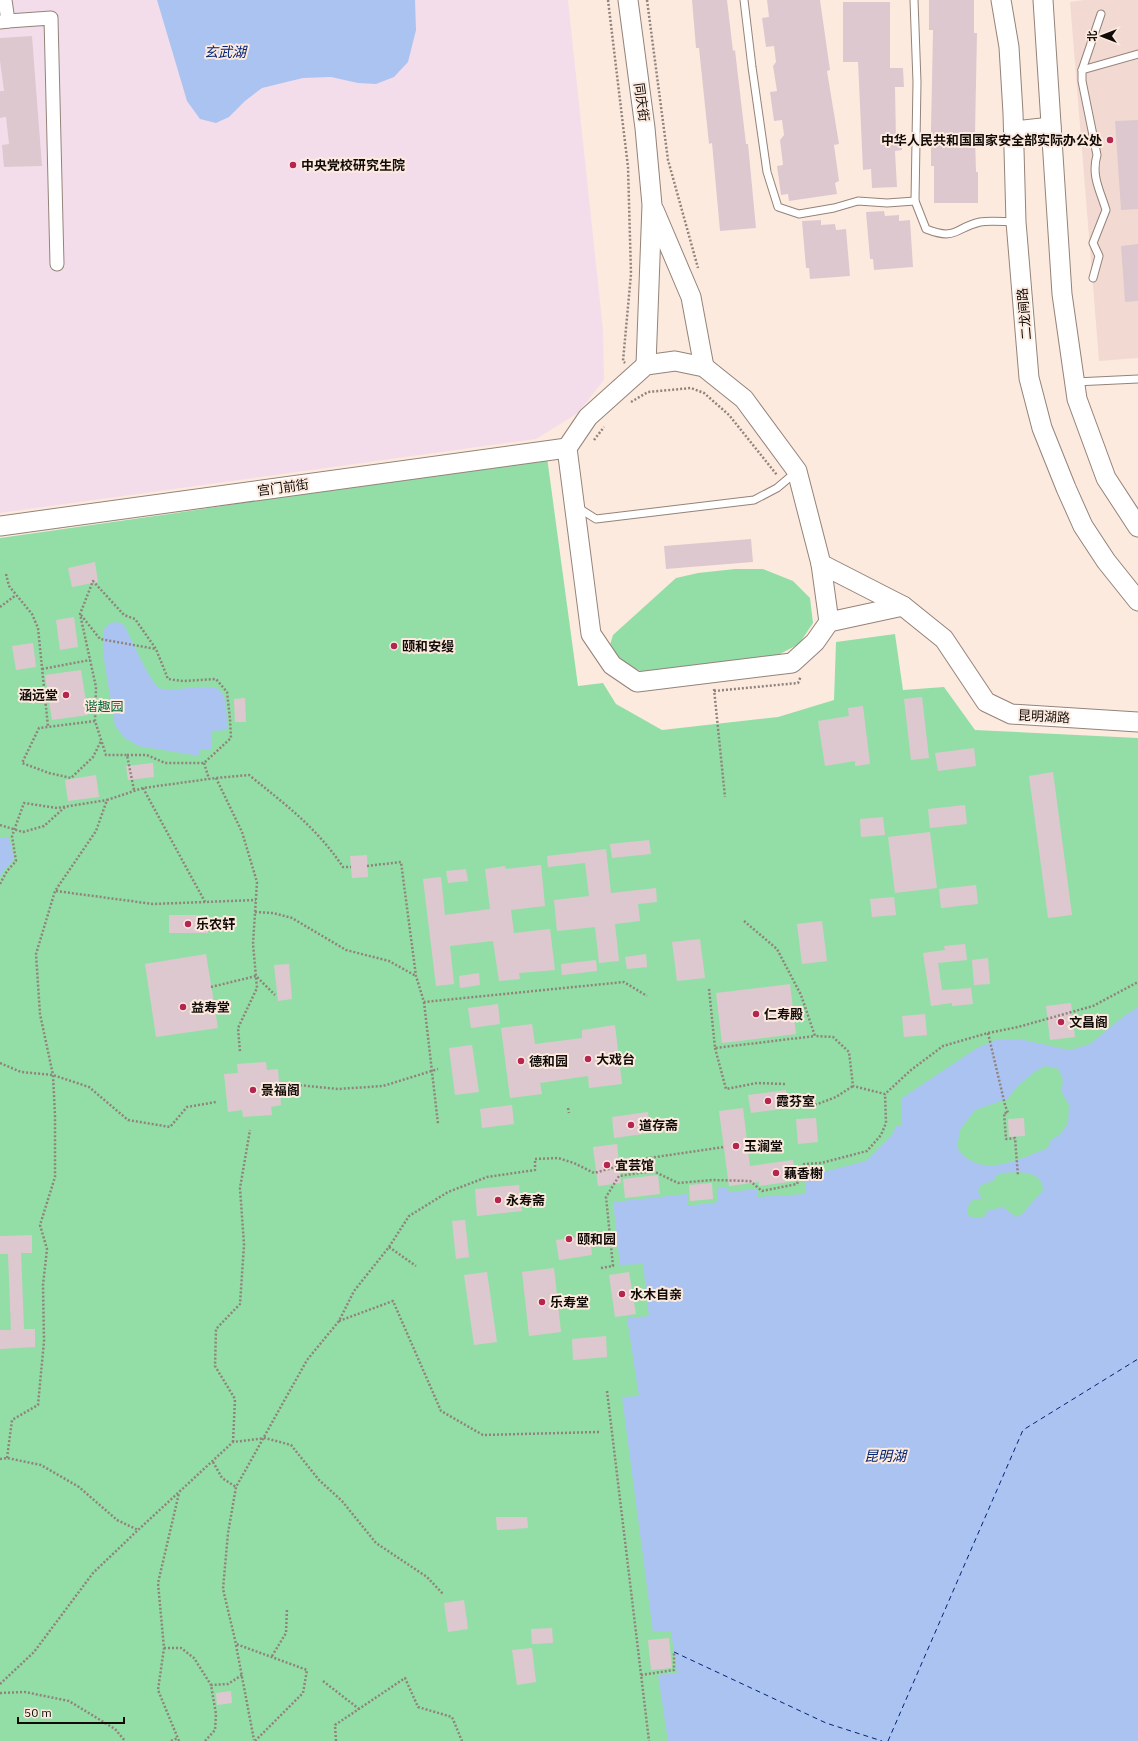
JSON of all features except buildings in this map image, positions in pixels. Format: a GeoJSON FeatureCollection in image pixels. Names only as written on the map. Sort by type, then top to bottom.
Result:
{"type":"FeatureCollection","features":[{"type":"Feature","properties":{"kind":"street"},"geometry":{"type":"LineString","coordinates":[[5,0],[4,21],[51,18],[57,264]]}},
{"type":"Feature","properties":{"kind":"street","name":"同庆街"},"geometry":{"type":"LineString","coordinates":[[628,0],[645,128],[652,205]]}},
{"type":"Feature","properties":{"kind":"street","name":"二龙闸路"},"geometry":{"type":"LineString","coordinates":[[1001,0],[1009,47],[1014,130],[1016,222],[1030,378],[1042,428],[1066,488],[1084,526],[1106,561],[1138,602]]}},
{"type":"Feature","properties":{"kind":"street"},"geometry":{"type":"LineString","coordinates":[[1043,0],[1062,294],[1077,399],[1106,478],[1138,527]]}},
{"type":"Feature","properties":{"kind":"street"},"geometry":{"type":"LineString","coordinates":[[1014,130],[1051,127]]}},
{"type":"Feature","properties":{"kind":"street"},"geometry":{"type":"LineString","coordinates":[[640,370],[652,205]]}},
{"type":"Feature","properties":{"kind":"street"},"geometry":{"type":"LineString","coordinates":[[652,205],[691,297],[704,367]]}},
{"type":"Feature","properties":{"kind":"street"},"geometry":{"type":"LineString","coordinates":[[829,622],[821,564],[790,477],[744,399],[704,367],[675,361],[640,370],[588,416],[567,448],[591,634],[612,665],[637,682],[792,663],[815,642],[829,622],[903,606]]}},
{"type":"Feature","properties":{"kind":"street","name":"宫门前街"},"geometry":{"type":"LineString","coordinates":[[0,526],[567,448]]}},
{"type":"Feature","properties":{"kind":"street","name":"昆明湖路"},"geometry":{"type":"LineString","coordinates":[[821,564],[903,606],[944,639],[986,702],[1011,714],[1138,722]]}},
{"type":"Feature","properties":{"kind":"lane"},"geometry":{"type":"LineString","coordinates":[[744,0],[767,172],[778,207],[799,214],[834,208],[858,201],[887,203],[915,201]]}},
{"type":"Feature","properties":{"kind":"lane"},"geometry":{"type":"LineString","coordinates":[[914,0],[917,82],[915,201],[926,229],[940,234],[953,234],[981,222],[1016,222]]}},
{"type":"Feature","properties":{"kind":"lane"},"geometry":{"type":"LineString","coordinates":[[1093,278],[1098,256],[1093,242],[1106,210],[1095,178],[1094,165],[1097,155],[1082,81],[1082,70],[1101,14]]}},
{"type":"Feature","properties":{"kind":"lane"},"geometry":{"type":"LineString","coordinates":[[1082,70],[1138,54]]}},
{"type":"Feature","properties":{"kind":"lane"},"geometry":{"type":"LineString","coordinates":[[1075,382],[1138,379]]}},
{"type":"Feature","properties":{"kind":"lane"},"geometry":{"type":"LineString","coordinates":[[575,506],[596,519],[754,500],[777,488],[790,477]]}},
{"type":"Feature","properties":{"kind":"path"},"geometry":{"type":"LineString","coordinates":[[608,0],[628,167],[632,274],[624,361],[640,370],[648,392]]}},
{"type":"Feature","properties":{"kind":"path"},"geometry":{"type":"LineString","coordinates":[[647,0],[668,160],[700,276]]}},
{"type":"Feature","properties":{"kind":"path"},"geometry":{"type":"LineString","coordinates":[[630,403],[648,392],[691,388],[704,393],[730,414],[790,477]]}},
{"type":"Feature","properties":{"kind":"path"},"geometry":{"type":"LineString","coordinates":[[592,443],[604,426]]}},
{"type":"Feature","properties":{"kind":"path"},"geometry":{"type":"LineString","coordinates":[[6,574],[9,586],[32,614],[38,628],[48,727]]}},
{"type":"Feature","properties":{"kind":"path"},"geometry":{"type":"LineString","coordinates":[[93,582],[124,615],[135,619],[156,649],[168,679],[184,681],[216,679],[227,692],[231,738],[204,763],[165,762],[147,755],[106,755],[95,721],[96,687],[80,614],[93,582]]}},
{"type":"Feature","properties":{"kind":"path"},"geometry":{"type":"LineString","coordinates":[[0,607],[16,595]]}},
{"type":"Feature","properties":{"kind":"path"},"geometry":{"type":"LineString","coordinates":[[80,614],[100,639],[156,649]]}},
{"type":"Feature","properties":{"kind":"path"},"geometry":{"type":"LineString","coordinates":[[42,669],[90,660]]}},
{"type":"Feature","properties":{"kind":"path"},"geometry":{"type":"LineString","coordinates":[[712,672],[725,797]]}},
{"type":"Feature","properties":{"kind":"path"},"geometry":{"type":"LineString","coordinates":[[95,721],[39,728],[22,763],[49,773],[71,778],[93,757],[101,740]]}},
{"type":"Feature","properties":{"kind":"path"},"geometry":{"type":"LineString","coordinates":[[127,755],[134,790]]}},
{"type":"Feature","properties":{"kind":"path"},"geometry":{"type":"LineString","coordinates":[[204,763],[209,779]]}},
{"type":"Feature","properties":{"kind":"path"},"geometry":{"type":"LineString","coordinates":[[0,884],[6,871],[16,861],[12,836],[24,803],[57,808],[107,800],[143,788],[249,775],[297,813],[329,847],[342,867],[351,868]]}},
{"type":"Feature","properties":{"kind":"path"},"geometry":{"type":"LineString","coordinates":[[216,778],[242,832],[258,882],[253,944],[256,988],[238,1028],[240,1052]]}},
{"type":"Feature","properties":{"kind":"path"},"geometry":{"type":"LineString","coordinates":[[143,788],[205,902]]}},
{"type":"Feature","properties":{"kind":"path"},"geometry":{"type":"LineString","coordinates":[[7,1458],[12,1420],[38,1405],[44,1341],[43,1285],[47,1249],[40,1225],[55,1177],[53,1075],[40,1014],[36,954],[55,891],[96,831],[107,800]]}},
{"type":"Feature","properties":{"kind":"path"},"geometry":{"type":"LineString","coordinates":[[0,825],[22,832],[44,826],[65,807]]}},
{"type":"Feature","properties":{"kind":"path"},"geometry":{"type":"LineString","coordinates":[[367,866],[402,862],[416,976],[424,1002],[438,1124]]}},
{"type":"Feature","properties":{"kind":"path"},"geometry":{"type":"LineString","coordinates":[[55,891],[153,904],[256,900]]}},
{"type":"Feature","properties":{"kind":"path"},"geometry":{"type":"LineString","coordinates":[[255,912],[273,913],[292,918],[346,950],[389,961],[416,976]]}},
{"type":"Feature","properties":{"kind":"path"},"geometry":{"type":"LineString","coordinates":[[744,921],[777,949],[801,995],[815,1036]]}},
{"type":"Feature","properties":{"kind":"path"},"geometry":{"type":"LineString","coordinates":[[211,987],[256,976]]}},
{"type":"Feature","properties":{"kind":"path"},"geometry":{"type":"LineString","coordinates":[[256,976],[275,995]]}},
{"type":"Feature","properties":{"kind":"path"},"geometry":{"type":"LineString","coordinates":[[424,1002],[624,982],[646,996]]}},
{"type":"Feature","properties":{"kind":"path"},"geometry":{"type":"LineString","coordinates":[[601,1268],[613,1266],[606,1197],[619,1176],[653,1170],[678,1183],[712,1180],[750,1181],[762,1191],[797,1184],[804,1164],[821,1163],[867,1151],[881,1135],[886,1123],[885,1094],[911,1070],[944,1046],[1093,1006],[1138,982]]}},
{"type":"Feature","properties":{"kind":"path"},"geometry":{"type":"LineString","coordinates":[[709,989],[715,1048],[726,1089],[757,1083],[785,1084]]}},
{"type":"Feature","properties":{"kind":"path"},"geometry":{"type":"LineString","coordinates":[[988,1033],[1008,1113],[1004,1113],[1006,1139],[1015,1138],[1018,1176]]}},
{"type":"Feature","properties":{"kind":"path"},"geometry":{"type":"LineString","coordinates":[[715,1048],[815,1036],[833,1037],[849,1052],[853,1086]]}},
{"type":"Feature","properties":{"kind":"path"},"geometry":{"type":"LineString","coordinates":[[0,1063],[21,1072],[53,1075],[89,1088],[128,1120],[170,1127],[187,1106],[216,1102]]}},
{"type":"Feature","properties":{"kind":"path"},"geometry":{"type":"LineString","coordinates":[[288,1084],[338,1089],[383,1086],[438,1069]]}},
{"type":"Feature","properties":{"kind":"path"},"geometry":{"type":"LineString","coordinates":[[815,1105],[836,1097],[853,1086],[885,1094]]}},
{"type":"Feature","properties":{"kind":"path"},"geometry":{"type":"LineString","coordinates":[[568,1108],[569,1113]]}},
{"type":"Feature","properties":{"kind":"path"},"geometry":{"type":"LineString","coordinates":[[233,1442],[235,1399],[215,1366],[216,1329],[240,1304],[244,1245],[240,1188],[250,1130]]}},
{"type":"Feature","properties":{"kind":"path"},"geometry":{"type":"LineString","coordinates":[[255,1740],[236,1644],[223,1589],[228,1533],[236,1487],[265,1438],[307,1360],[338,1321],[354,1291],[389,1247],[409,1216],[442,1196],[487,1177],[535,1170],[535,1158],[558,1158],[574,1163],[594,1173],[649,1158],[724,1147]]}},
{"type":"Feature","properties":{"kind":"path"},"geometry":{"type":"LineString","coordinates":[[389,1247],[416,1266]]}},
{"type":"Feature","properties":{"kind":"path"},"geometry":{"type":"LineString","coordinates":[[338,1321],[393,1301],[441,1411],[483,1436],[599,1432]]}},
{"type":"Feature","properties":{"kind":"path"},"geometry":{"type":"LineString","coordinates":[[607,1391],[649,1741]]}},
{"type":"Feature","properties":{"kind":"path"},"geometry":{"type":"LineString","coordinates":[[0,1684],[34,1652],[94,1573],[233,1442],[265,1438],[291,1446],[319,1480],[342,1501],[376,1543],[427,1577],[443,1594]]}},
{"type":"Feature","properties":{"kind":"path"},"geometry":{"type":"LineString","coordinates":[[0,1459],[7,1458],[41,1465],[79,1487],[117,1520],[138,1530]]}},
{"type":"Feature","properties":{"kind":"path"},"geometry":{"type":"LineString","coordinates":[[213,1461],[222,1478],[236,1487]]}},
{"type":"Feature","properties":{"kind":"path"},"geometry":{"type":"LineString","coordinates":[[179,1741],[158,1690],[164,1648],[158,1583],[180,1493]]}},
{"type":"Feature","properties":{"kind":"path"},"geometry":{"type":"LineString","coordinates":[[272,1656],[286,1633],[287,1608]]}},
{"type":"Feature","properties":{"kind":"path"},"geometry":{"type":"LineString","coordinates":[[236,1644],[307,1670],[303,1693],[255,1740]]}},
{"type":"Feature","properties":{"kind":"path"},"geometry":{"type":"LineString","coordinates":[[164,1648],[181,1648],[194,1658],[211,1685],[216,1714],[215,1730],[206,1741]]}},
{"type":"Feature","properties":{"kind":"path"},"geometry":{"type":"LineString","coordinates":[[641,1675],[674,1670],[674,1652]]}},
{"type":"Feature","properties":{"kind":"path"},"geometry":{"type":"LineString","coordinates":[[211,1685],[228,1684],[242,1675]]}},
{"type":"Feature","properties":{"kind":"path"},"geometry":{"type":"LineString","coordinates":[[336,1741],[335,1726],[405,1678],[418,1707],[452,1717],[462,1741]]}},
{"type":"Feature","properties":{"kind":"path"},"geometry":{"type":"LineString","coordinates":[[323,1680],[359,1709]]}},
{"type":"Feature","properties":{"kind":"path"},"geometry":{"type":"LineString","coordinates":[[0,1693],[25,1692],[69,1701],[115,1729],[124,1741]]}},
{"type":"Feature","properties":{"kind":"path"},"geometry":{"type":"LineString","coordinates":[[171,1741],[178,1738]]}},
{"type":"Feature","properties":{"kind":"shaded area","name":"中央党校研究生院"},"geometry":{"type":"Polygon","coordinates":[[[0,0],[568,0],[603,330],[604,380],[578,413],[536,439],[0,513],[0,0]]]}},
{"type":"Feature","properties":{"kind":"shaded area","name":"中华人民共和国国家安全部实际办公处"},"geometry":{"type":"Polygon","coordinates":[[[1084,0],[1138,0],[1138,358],[1099,361],[1070,2],[1084,0]]]}},
{"type":"Feature","properties":{"kind":"green space","name":"颐和园"},"geometry":{"type":"Polygon","coordinates":[[[547,457],[578,686],[603,683],[616,704],[662,730],[778,717],[834,700],[836,642],[895,634],[903,690],[944,687],[975,730],[1138,738],[1138,1741],[0,1741],[0,538],[547,457]]]}},
{"type":"Feature","properties":{"kind":"green space"},"geometry":{"type":"Polygon","coordinates":[[[735,569],[763,569],[793,581],[810,598],[813,623],[799,644],[778,655],[643,672],[625,664],[609,648],[613,635],[676,578],[698,573],[735,569]]]}},
{"type":"Feature","properties":{"kind":"water","name":"玄武湖"},"geometry":{"type":"Polygon","coordinates":[[[157,0],[415,0],[416,30],[408,62],[394,77],[376,84],[358,83],[331,77],[303,78],[262,88],[245,101],[229,117],[216,123],[200,119],[187,101],[157,0]]]}},
{"type":"Feature","properties":{"kind":"water"},"geometry":{"type":"Polygon","coordinates":[[[117,622],[124,625],[145,668],[158,687],[168,690],[214,687],[220,690],[226,703],[227,730],[212,731],[212,749],[200,749],[200,756],[138,746],[125,738],[115,726],[103,653],[103,630],[110,623],[117,622]]]}},
{"type":"Feature","properties":{"kind":"water"},"geometry":{"type":"Polygon","coordinates":[[[9,837],[14,859],[0,877],[0,838],[9,837]]]}},
{"type":"Feature","properties":{"kind":"water","name":"昆明湖"},"geometry":{"type":"Polygon","coordinates":[[[1138,1007],[1138,1741],[668,1741],[658,1675],[677,1673],[671,1631],[653,1632],[622,1397],[639,1396],[627,1318],[649,1316],[643,1264],[620,1265],[613,1202],[687,1194],[688,1206],[718,1202],[717,1188],[728,1187],[728,1192],[757,1189],[758,1197],[805,1194],[805,1181],[808,1173],[816,1169],[823,1172],[866,1161],[891,1136],[897,1125],[902,1125],[902,1098],[977,1048],[998,1039],[1019,1039],[1069,1050],[1090,1044],[1124,1016],[1138,1007]],[[1045,1066],[1034,1072],[1018,1086],[1007,1099],[975,1110],[960,1130],[957,1148],[967,1158],[977,1163],[988,1165],[1000,1164],[1012,1162],[1048,1148],[1050,1141],[1059,1135],[1068,1124],[1069,1105],[1061,1091],[1062,1076],[1059,1071],[1057,1068],[1045,1066]],[[1021,1172],[1002,1173],[996,1176],[994,1180],[980,1186],[978,1191],[982,1199],[975,1199],[970,1202],[968,1215],[973,1218],[984,1217],[987,1211],[1003,1207],[1016,1217],[1021,1215],[1043,1190],[1042,1183],[1039,1178],[1034,1175],[1021,1172]]]}},
{"type":"Feature","properties":{"kind":"ferry route"},"geometry":{"type":"LineString","coordinates":[[888,1741],[1023,1430],[1138,1359]]}},
{"type":"Feature","properties":{"kind":"ferry route"},"geometry":{"type":"LineString","coordinates":[[674,1652],[826,1723],[882,1741]]}},
{"type":"Feature","properties":{"kind":"place","name":"中华人民共和国国家安全部实际办公处"},"geometry":{"type":"Point","coordinates":[1110,140]}},
{"type":"Feature","properties":{"kind":"place","name":"中央党校研究生院"},"geometry":{"type":"Point","coordinates":[293,165]}},
{"type":"Feature","properties":{"kind":"place","name":"颐和安缦"},"geometry":{"type":"Point","coordinates":[394,646]}},
{"type":"Feature","properties":{"kind":"place","name":"涵远堂"},"geometry":{"type":"Point","coordinates":[66,695]}},
{"type":"Feature","properties":{"kind":"place","name":"乐农轩"},"geometry":{"type":"Point","coordinates":[188,924]}},
{"type":"Feature","properties":{"kind":"place","name":"益寿堂"},"geometry":{"type":"Point","coordinates":[183,1007]}},
{"type":"Feature","properties":{"kind":"place","name":"仁寿殿"},"geometry":{"type":"Point","coordinates":[756,1014]}},
{"type":"Feature","properties":{"kind":"place","name":"文昌阁"},"geometry":{"type":"Point","coordinates":[1061,1022]}},
{"type":"Feature","properties":{"kind":"place","name":"大戏台"},"geometry":{"type":"Point","coordinates":[588,1059]}},
{"type":"Feature","properties":{"kind":"place","name":"德和园"},"geometry":{"type":"Point","coordinates":[521,1061]}},
{"type":"Feature","properties":{"kind":"place","name":"景福阁"},"geometry":{"type":"Point","coordinates":[253,1090]}},
{"type":"Feature","properties":{"kind":"place","name":"霞芬室"},"geometry":{"type":"Point","coordinates":[768,1101]}},
{"type":"Feature","properties":{"kind":"place","name":"道存斋"},"geometry":{"type":"Point","coordinates":[631,1125]}},
{"type":"Feature","properties":{"kind":"place","name":"玉澜堂"},"geometry":{"type":"Point","coordinates":[736,1146]}},
{"type":"Feature","properties":{"kind":"place","name":"宜芸馆"},"geometry":{"type":"Point","coordinates":[607,1165]}},
{"type":"Feature","properties":{"kind":"place","name":"藕香榭"},"geometry":{"type":"Point","coordinates":[776,1173]}},
{"type":"Feature","properties":{"kind":"place","name":"永寿斋"},"geometry":{"type":"Point","coordinates":[498,1200]}},
{"type":"Feature","properties":{"kind":"place","name":"颐和园"},"geometry":{"type":"Point","coordinates":[569,1239]}},
{"type":"Feature","properties":{"kind":"place","name":"水木自亲"},"geometry":{"type":"Point","coordinates":[622,1294]}},
{"type":"Feature","properties":{"kind":"place","name":"乐寿堂"},"geometry":{"type":"Point","coordinates":[542,1302]}},
{"type":"Feature","properties":{"kind":"park label","name":"谐趣园"},"geometry":{"type":"Point","coordinates":[104,706]}}]}
